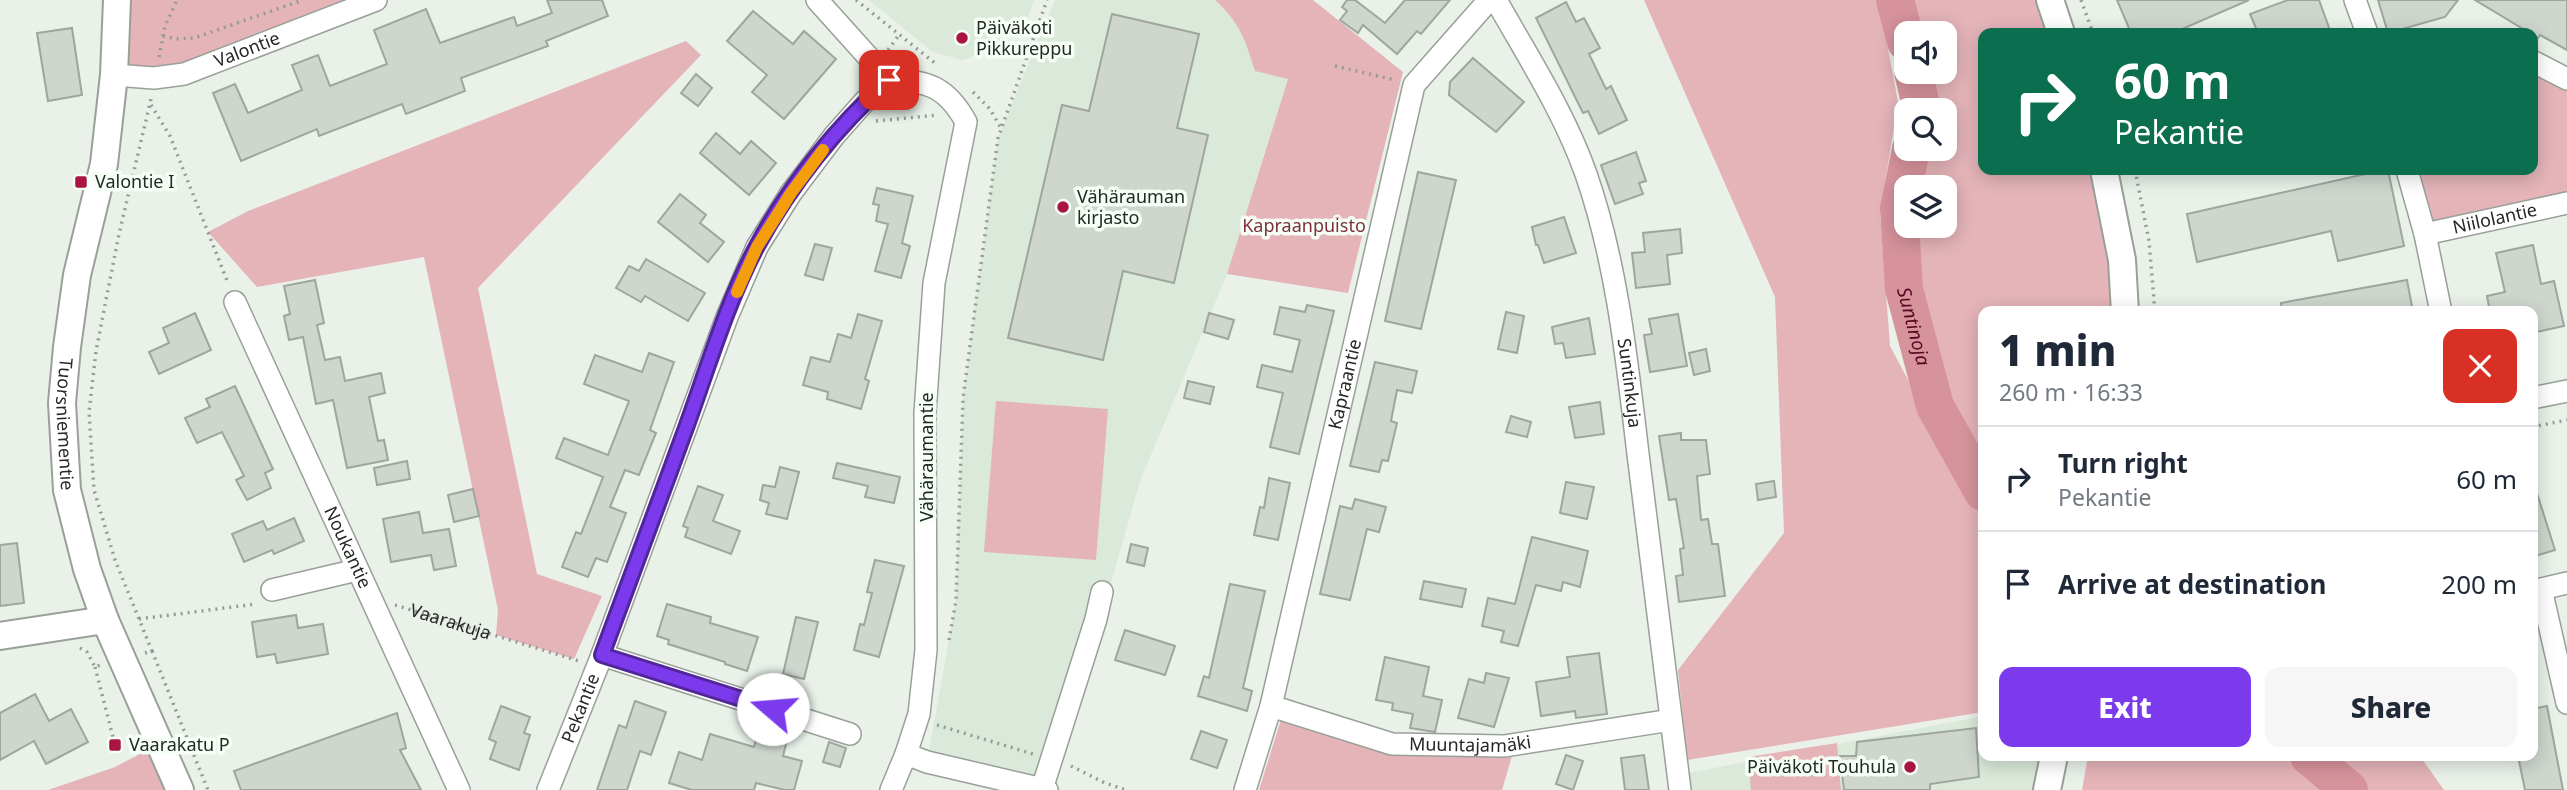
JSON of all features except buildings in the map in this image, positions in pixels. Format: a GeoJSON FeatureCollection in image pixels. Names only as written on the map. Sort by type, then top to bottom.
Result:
{"type":"FeatureCollection","features":[{"type":"Feature","properties":{"kind":"main road","name":"Tuorsniementie"},"geometry":{"type":"LineString","coordinates":[[117,0],[114,75],[104,164],[77,275],[62,404],[67,490],[87,569],[105,620],[180,790]]}},
{"type":"Feature","properties":{"kind":"main road"},"geometry":{"type":"LineString","coordinates":[[2050,0],[2059,28]]}},
{"type":"Feature","properties":{"kind":"main road"},"geometry":{"type":"LineString","coordinates":[[2105,175],[2122,260],[2125,306]]}},
{"type":"Feature","properties":{"kind":"main road"},"geometry":{"type":"LineString","coordinates":[[0,636],[105,620]]}},
{"type":"Feature","properties":{"kind":"main road"},"geometry":{"type":"LineString","coordinates":[[2047,790],[2053,761]]}},
{"type":"Feature","properties":{"kind":"street","name":"Valontie"},"geometry":{"type":"LineString","coordinates":[[114,75],[154,78],[184,74],[376,0]]}},
{"type":"Feature","properties":{"kind":"street"},"geometry":{"type":"LineString","coordinates":[[817,0],[889,80],[916,80],[943,92],[956,104],[957,118]]}},
{"type":"Feature","properties":{"kind":"street","name":"Kapraantie"},"geometry":{"type":"LineString","coordinates":[[1245,790],[1271,706],[1415,85],[1489,0]]}},
{"type":"Feature","properties":{"kind":"street","name":"Suntinkuja"},"geometry":{"type":"LineString","coordinates":[[1496,0],[1531,57],[1557,110],[1585,173],[1604,237],[1629,377],[1680,790]]}},
{"type":"Feature","properties":{"kind":"street"},"geometry":{"type":"LineString","coordinates":[[2355,0],[2365,28]]}},
{"type":"Feature","properties":{"kind":"street"},"geometry":{"type":"LineString","coordinates":[[2538,64],[2567,79]]}},
{"type":"Feature","properties":{"kind":"street","name":"Pekantie"},"geometry":{"type":"LineString","coordinates":[[548,790],[600,661],[727,317],[757,247],[791,193],[834,136],[865,101],[889,80]]}},
{"type":"Feature","properties":{"kind":"street","name":"Vähäraumantie"},"geometry":{"type":"LineString","coordinates":[[891,790],[919,714],[926,650],[925,413],[934,283],[957,118]]}},
{"type":"Feature","properties":{"kind":"street"},"geometry":{"type":"LineString","coordinates":[[2408,175],[2425,234],[2440,306]]}},
{"type":"Feature","properties":{"kind":"street","name":"Niilolantie"},"geometry":{"type":"LineString","coordinates":[[2425,234],[2567,203]]}},
{"type":"Feature","properties":{"kind":"street","name":"Noukantie"},"geometry":{"type":"LineString","coordinates":[[235,302],[459,790]]}},
{"type":"Feature","properties":{"kind":"street"},"geometry":{"type":"LineString","coordinates":[[2538,397],[2567,391]]}},
{"type":"Feature","properties":{"kind":"street"},"geometry":{"type":"LineString","coordinates":[[268,596],[357,570]]}},
{"type":"Feature","properties":{"kind":"street"},"geometry":{"type":"LineString","coordinates":[[2538,590],[2567,583]]}},
{"type":"Feature","properties":{"kind":"street"},"geometry":{"type":"LineString","coordinates":[[906,754],[927,762],[1044,789],[1102,592]]}},
{"type":"Feature","properties":{"kind":"street"},"geometry":{"type":"LineString","coordinates":[[2538,597],[2567,704]]}},
{"type":"Feature","properties":{"kind":"street"},"geometry":{"type":"LineString","coordinates":[[600,661],[850,734]]}},
{"type":"Feature","properties":{"kind":"street","name":"Muuntajamäki"},"geometry":{"type":"LineString","coordinates":[[1271,706],[1392,744],[1504,746],[1671,720]]}},
{"type":"Feature","properties":{"kind":"path"},"geometry":{"type":"LineString","coordinates":[[177,0],[165,26],[112,273],[96,351],[89,412],[94,490],[115,560],[208,790]]}},
{"type":"Feature","properties":{"kind":"path"},"geometry":{"type":"LineString","coordinates":[[163,36],[176,39],[194,38],[303,0]]}},
{"type":"Feature","properties":{"kind":"path"},"geometry":{"type":"LineString","coordinates":[[856,0],[925,57]]}},
{"type":"Feature","properties":{"kind":"path"},"geometry":{"type":"LineString","coordinates":[[948,642],[956,601],[963,398],[998,138],[1047,0]]}},
{"type":"Feature","properties":{"kind":"path"},"geometry":{"type":"LineString","coordinates":[[2081,0],[2091,28]]}},
{"type":"Feature","properties":{"kind":"path"},"geometry":{"type":"LineString","coordinates":[[1335,66],[1415,85]]}},
{"type":"Feature","properties":{"kind":"path"},"geometry":{"type":"LineString","coordinates":[[150,105],[170,136],[235,302]]}},
{"type":"Feature","properties":{"kind":"path"},"geometry":{"type":"LineString","coordinates":[[867,121],[957,118]]}},
{"type":"Feature","properties":{"kind":"path"},"geometry":{"type":"LineString","coordinates":[[2136,175],[2149,241],[2154,306]]}},
{"type":"Feature","properties":{"kind":"path"},"geometry":{"type":"LineString","coordinates":[[2538,426],[2567,420]]}},
{"type":"Feature","properties":{"kind":"path","name":"Vaarakuja"},"geometry":{"type":"LineString","coordinates":[[370,599],[385,595],[390,603],[600,661]]}},
{"type":"Feature","properties":{"kind":"path"},"geometry":{"type":"LineString","coordinates":[[139,619],[268,596]]}},
{"type":"Feature","properties":{"kind":"path"},"geometry":{"type":"LineString","coordinates":[[72,642],[87,652],[95,667],[114,745]]}},
{"type":"Feature","properties":{"kind":"path"},"geometry":{"type":"LineString","coordinates":[[95,667],[152,651]]}},
{"type":"Feature","properties":{"kind":"shaded area","name":"Päiväkoti Pikkureppu"},"geometry":{"type":"Polygon","coordinates":[[[869,0],[1034,0],[1025,25],[991,51],[962,60],[933,52],[869,0]]]}},
{"type":"Feature","properties":{"kind":"shaded area"},"geometry":{"type":"Polygon","coordinates":[[[1055,0],[1312,0],[1227,274],[1140,481],[1052,790],[927,762],[956,601],[963,398],[998,138],[1055,0]]]}},
{"type":"Feature","properties":{"kind":"shaded area"},"geometry":{"type":"Polygon","coordinates":[[[1978,717],[1978,761],[2043,761],[2039,790],[1680,790],[1678,775],[1978,717]]]}},
{"type":"Feature","properties":{"kind":"green space"},"geometry":{"type":"Polygon","coordinates":[[[120,0],[385,0],[184,74],[114,75],[120,0]]]}},
{"type":"Feature","properties":{"kind":"green space","name":"Kapraanpuisto"},"geometry":{"type":"Polygon","coordinates":[[[1215,0],[1313,0],[1403,72],[1348,293],[1227,274],[1288,79],[1255,71],[1241,32],[1215,0]]]}},
{"type":"Feature","properties":{"kind":"green space"},"geometry":{"type":"Polygon","coordinates":[[[1644,0],[1879,0],[1897,98],[1894,98],[1894,127],[1880,214],[1890,346],[1972,500],[1978,506],[1978,713],[1687,760],[1678,670],[1784,533],[1775,297],[1644,0]]]}},
{"type":"Feature","properties":{"kind":"green space"},"geometry":{"type":"Polygon","coordinates":[[[1895,0],[2050,0],[2059,28],[1978,28],[1978,175],[2105,175],[2124,306],[1978,306],[1978,467],[1935,406],[1904,289],[1901,238],[1957,238],[1957,175],[1906,175],[1909,161],[1957,161],[1957,98],[1919,98],[1916,84],[1957,84],[1957,21],[1900,21],[1895,0]]]}},
{"type":"Feature","properties":{"kind":"green space"},"geometry":{"type":"Polygon","coordinates":[[[686,41],[701,55],[478,288],[537,574],[602,596],[574,659],[496,635],[498,610],[424,257],[257,287],[208,232],[248,211],[686,41]]]}},
{"type":"Feature","properties":{"kind":"green space"},"geometry":{"type":"Polygon","coordinates":[[[2538,64],[2567,79],[2567,203],[2425,234],[2408,175],[2538,175],[2538,64]]]}},
{"type":"Feature","properties":{"kind":"green space"},"geometry":{"type":"Polygon","coordinates":[[[996,401],[1108,409],[1096,560],[984,552],[996,401]]]}},
{"type":"Feature","properties":{"kind":"green space"},"geometry":{"type":"Polygon","coordinates":[[[1284,710],[1392,744],[1512,756],[1502,790],[1259,790],[1284,710]]]}},
{"type":"Feature","properties":{"kind":"green space"},"geometry":{"type":"Polygon","coordinates":[[[161,743],[179,790],[48,790],[115,767],[161,743]]]}},
{"type":"Feature","properties":{"kind":"green space"},"geometry":{"type":"Polygon","coordinates":[[[1837,743],[1841,790],[1751,790],[1748,757],[1837,743]]]}},
{"type":"Feature","properties":{"kind":"green space"},"geometry":{"type":"Polygon","coordinates":[[[2087,761],[2424,761],[2444,790],[2082,790],[2087,761]]]}},
{"type":"Feature","properties":{"kind":"waterway","name":"Suntinoja"},"geometry":{"type":"LineString","coordinates":[[1895,0],[1900,21]]}},
{"type":"Feature","properties":{"kind":"waterway","name":"Suntinoja"},"geometry":{"type":"LineString","coordinates":[[1916,84],[1919,98]]}},
{"type":"Feature","properties":{"kind":"waterway","name":"Suntinoja"},"geometry":{"type":"LineString","coordinates":[[1909,161],[1899,209],[1904,289],[1935,406],[1978,483]]}},
{"type":"Feature","properties":{"kind":"waterway","name":"Suntinoja"},"geometry":{"type":"LineString","coordinates":[[2315,761],[2349,790]]}},
{"type":"Feature","properties":{"kind":"slow traffic"},"geometry":{"type":"LineString","coordinates":[[737,292],[757,247],[791,193],[823,150]]}},
{"type":"Feature","properties":{"kind":"place","name":"Päiväkoti Pikkureppu"},"geometry":{"type":"Point","coordinates":[962,38]}},
{"type":"Feature","properties":{"kind":"place","name":"Valontie I"},"geometry":{"type":"Point","coordinates":[81,182]}},
{"type":"Feature","properties":{"kind":"place","name":"Vähärauman kirjasto"},"geometry":{"type":"Point","coordinates":[1063,207]}},
{"type":"Feature","properties":{"kind":"place","name":"Vaarakatu P"},"geometry":{"type":"Point","coordinates":[115,745]}},
{"type":"Feature","properties":{"kind":"place","name":"Päiväkoti Touhula"},"geometry":{"type":"Point","coordinates":[1910,767]}},
{"type":"Feature","properties":{"kind":"route"},"geometry":{"type":"LineString","coordinates":[[773,709],[602,655],[727,317],[757,247],[791,193],[834,136],[865,101],[889,80]]}}]}
